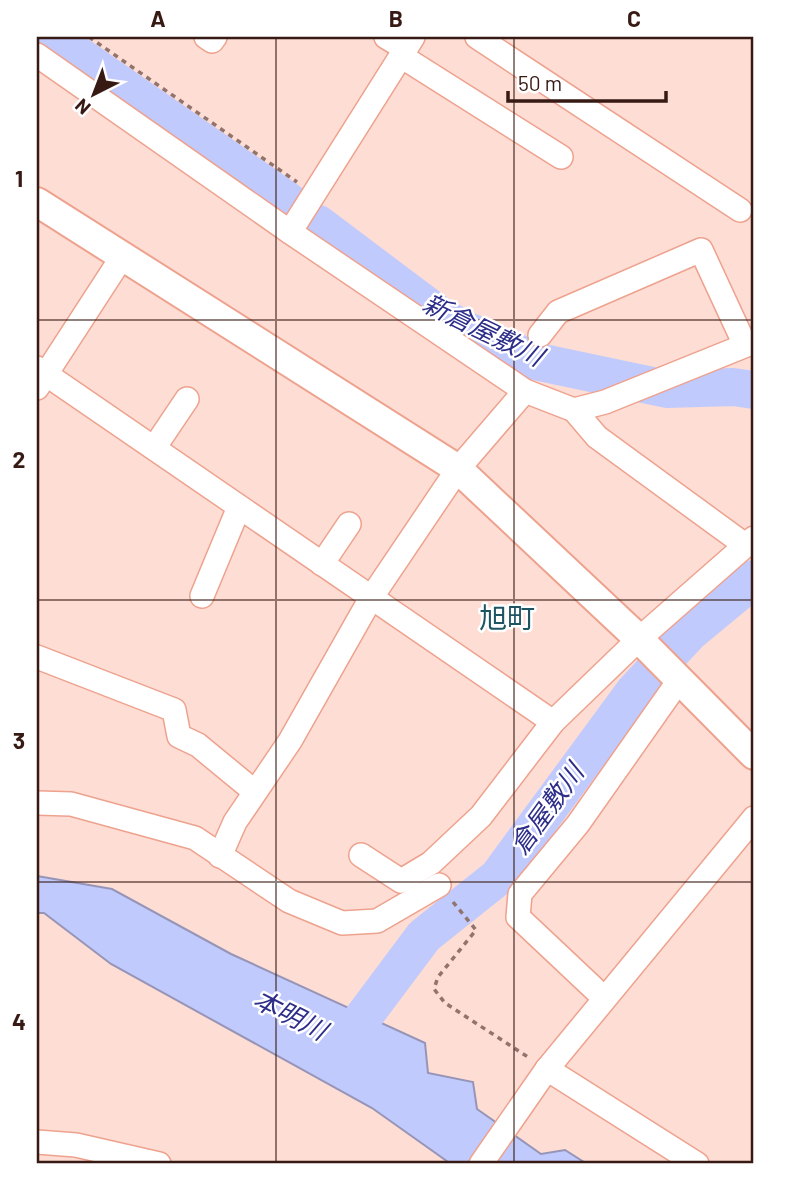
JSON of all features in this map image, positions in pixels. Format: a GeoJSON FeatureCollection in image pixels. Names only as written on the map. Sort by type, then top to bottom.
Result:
{"type":"FeatureCollection","features":[{"type":"Feature","properties":{"kind":"street"},"geometry":{"type":"LineString","coordinates":[[206,37],[212,41],[215,37]]}},
{"type":"Feature","properties":{"kind":"street"},"geometry":{"type":"LineString","coordinates":[[477,37],[740,210]]}},
{"type":"Feature","properties":{"kind":"street"},"geometry":{"type":"LineString","coordinates":[[290,232],[402,45],[561,157]]}},
{"type":"Feature","properties":{"kind":"street"},"geometry":{"type":"LineString","coordinates":[[37,55],[290,232],[525,391],[574,410],[597,437],[749,541],[644,643],[553,722],[481,816],[431,863],[401,881],[361,855]]}},
{"type":"Feature","properties":{"kind":"street"},"geometry":{"type":"LineString","coordinates":[[37,202],[458,469],[644,643],[754,755]]}},
{"type":"Feature","properties":{"kind":"street"},"geometry":{"type":"LineString","coordinates":[[540,335],[558,312],[701,250],[750,343],[605,402],[574,410]]}},
{"type":"Feature","properties":{"kind":"street"},"geometry":{"type":"LineString","coordinates":[[122,257],[40,376],[154,448],[553,722]]}},
{"type":"Feature","properties":{"kind":"street"},"geometry":{"type":"LineString","coordinates":[[220,856],[235,822],[290,741],[371,598],[458,469],[525,391]]}},
{"type":"Feature","properties":{"kind":"street"},"geometry":{"type":"LineString","coordinates":[[154,448],[187,399]]}},
{"type":"Feature","properties":{"kind":"street"},"geometry":{"type":"LineString","coordinates":[[202,596],[239,507]]}},
{"type":"Feature","properties":{"kind":"street"},"geometry":{"type":"LineString","coordinates":[[322,564],[349,524]]}},
{"type":"Feature","properties":{"kind":"street"},"geometry":{"type":"LineString","coordinates":[[37,657],[174,710],[179,736],[198,745],[255,792]]}},
{"type":"Feature","properties":{"kind":"street"},"geometry":{"type":"LineString","coordinates":[[604,998],[518,916],[520,894],[578,824],[675,674]]}},
{"type":"Feature","properties":{"kind":"street"},"geometry":{"type":"LineString","coordinates":[[37,803],[71,804],[195,838],[289,901],[342,923],[377,921],[439,885]]}},
{"type":"Feature","properties":{"kind":"street"},"geometry":{"type":"LineString","coordinates":[[481,1164],[547,1069],[754,818]]}},
{"type":"Feature","properties":{"kind":"street"},"geometry":{"type":"LineString","coordinates":[[547,1069],[697,1164]]}},
{"type":"Feature","properties":{"kind":"street"},"geometry":{"type":"LineString","coordinates":[[37,1142],[76,1145],[146,1163]]}},
{"type":"Feature","properties":{"kind":"path"},"geometry":{"type":"LineString","coordinates":[[89,37],[314,194]]}},
{"type":"Feature","properties":{"kind":"path"},"geometry":{"type":"LineString","coordinates":[[439,885],[476,930],[438,977],[433,989],[445,1003],[547,1069]]}},
{"type":"Feature","properties":{"kind":"water","name":"本明川"},"geometry":{"type":"Polygon","coordinates":[[[37,876],[112,889],[231,954],[425,1043],[428,1073],[473,1082],[477,1109],[541,1154],[565,1150],[587,1164],[451,1164],[372,1108],[111,964],[44,913],[37,913],[37,876]]]}},
{"type":"Feature","properties":{"kind":"waterway","name":"新倉屋敷川"},"geometry":{"type":"LineString","coordinates":[[52,37],[288,201]]}},
{"type":"Feature","properties":{"kind":"waterway","name":"新倉屋敷川"},"geometry":{"type":"LineString","coordinates":[[318,224],[439,315],[465,330],[539,362],[667,389],[733,387],[754,390]]}},
{"type":"Feature","properties":{"kind":"waterway","name":"倉屋敷川"},"geometry":{"type":"LineString","coordinates":[[344,1043],[424,936],[498,877],[634,692],[690,632],[754,579]]}},
{"type":"Feature","properties":{"kind":"district","name":"旭町"},"geometry":{"type":"Point","coordinates":[507,618]}}]}
